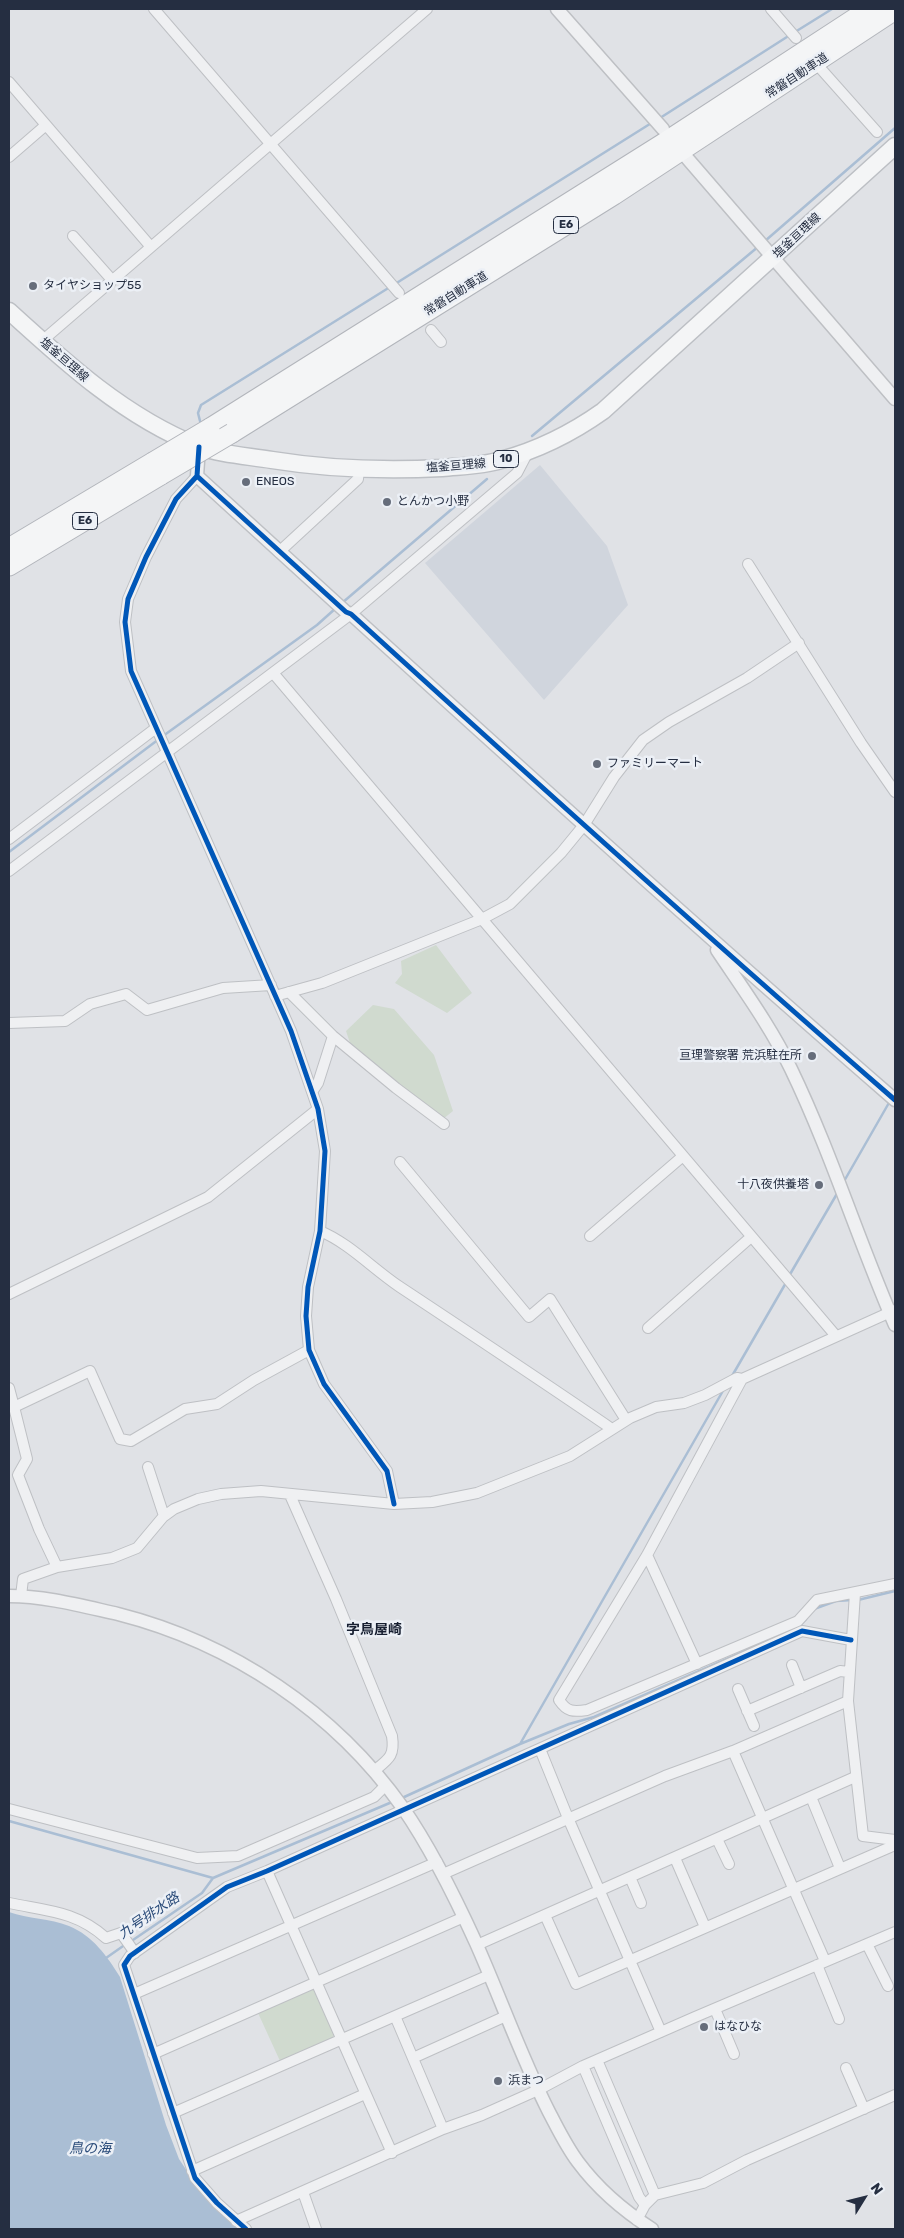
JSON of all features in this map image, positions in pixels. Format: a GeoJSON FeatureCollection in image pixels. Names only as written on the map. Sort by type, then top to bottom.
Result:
{"type":"FeatureCollection","features":[{"type":"Feature","properties":{"kind":"highway","name":"常磐自動車道"},"geometry":{"type":"LineString","coordinates":[[9,566],[157,469],[210,428],[662,144],[869,9]]}},
{"type":"Feature","properties":{"kind":"highway","name":"常磐自動車道"},"geometry":{"type":"LineString","coordinates":[[9,548],[157,469],[232,433],[614,195],[895,10]]}},
{"type":"Feature","properties":{"kind":"main road","name":"塩釜亘理線"},"geometry":{"type":"LineString","coordinates":[[9,311],[94,385],[134,412],[199,447],[284,462],[359,469],[422,469],[501,461],[528,452],[582,426],[603,411],[771,255],[893,151]]}},
{"type":"Feature","properties":{"kind":"street"},"geometry":{"type":"LineString","coordinates":[[154,9],[400,293]]}},
{"type":"Feature","properties":{"kind":"street"},"geometry":{"type":"LineString","coordinates":[[38,338],[151,247],[426,9]]}},
{"type":"Feature","properties":{"kind":"street"},"geometry":{"type":"LineString","coordinates":[[557,9],[663,128]]}},
{"type":"Feature","properties":{"kind":"street"},"geometry":{"type":"LineString","coordinates":[[770,9],[796,38]]}},
{"type":"Feature","properties":{"kind":"street"},"geometry":{"type":"LineString","coordinates":[[821,69],[877,132]]}},
{"type":"Feature","properties":{"kind":"street"},"geometry":{"type":"LineString","coordinates":[[9,82],[151,247]]}},
{"type":"Feature","properties":{"kind":"street"},"geometry":{"type":"LineString","coordinates":[[9,157],[46,125]]}},
{"type":"Feature","properties":{"kind":"street"},"geometry":{"type":"LineString","coordinates":[[688,158],[895,399]]}},
{"type":"Feature","properties":{"kind":"street"},"geometry":{"type":"LineString","coordinates":[[73,236],[112,280]]}},
{"type":"Feature","properties":{"kind":"street"},"geometry":{"type":"LineString","coordinates":[[431,330],[442,342]]}},
{"type":"Feature","properties":{"kind":"street"},"geometry":{"type":"LineString","coordinates":[[199,447],[197,476],[176,499],[146,557],[128,599],[125,622],[131,671],[291,1031],[318,1109],[325,1150],[320,1230],[308,1287],[306,1316],[309,1350],[324,1384],[387,1471],[394,1504]]}},
{"type":"Feature","properties":{"kind":"street"},"geometry":{"type":"LineString","coordinates":[[9,871],[274,674],[517,472],[528,452]]}},
{"type":"Feature","properties":{"kind":"street"},"geometry":{"type":"LineString","coordinates":[[279,552],[358,479],[359,469]]}},
{"type":"Feature","properties":{"kind":"street"},"geometry":{"type":"LineString","coordinates":[[197,476],[279,552],[709,937],[773,991],[890,1096]]}},
{"type":"Feature","properties":{"kind":"street"},"geometry":{"type":"LineString","coordinates":[[748,564],[861,743],[895,792]]}},
{"type":"Feature","properties":{"kind":"street"},"geometry":{"type":"LineString","coordinates":[[276,996],[320,983],[482,919],[510,904],[561,853],[584,825],[614,777],[643,740],[669,722],[747,678],[799,643]]}},
{"type":"Feature","properties":{"kind":"street"},"geometry":{"type":"LineString","coordinates":[[274,674],[836,1336]]}},
{"type":"Feature","properties":{"kind":"street"},"geometry":{"type":"LineString","coordinates":[[9,839],[156,728]]}},
{"type":"Feature","properties":{"kind":"street"},"geometry":{"type":"LineString","coordinates":[[652,2229],[637,2220],[613,2200],[578,2163],[566,2144],[538,2090],[477,1945],[443,1874],[402,1807],[374,1771],[352,1747],[310,1709],[269,1678],[232,1658],[168,1629],[80,1605],[15,1596],[23,1578],[58,1567],[112,1558],[137,1548],[164,1516],[186,1502],[221,1494],[261,1491],[394,1504],[432,1502],[477,1493],[570,1456],[626,1420],[656,1407],[684,1403],[836,1336],[894,1316],[820,1132],[790,1068],[764,1020],[709,937]]}},
{"type":"Feature","properties":{"kind":"street"},"geometry":{"type":"LineString","coordinates":[[9,1023],[65,1021],[90,1004],[126,994],[147,1010],[223,988],[270,984]]}},
{"type":"Feature","properties":{"kind":"street"},"geometry":{"type":"LineString","coordinates":[[289,992],[333,1036],[396,1088],[444,1124]]}},
{"type":"Feature","properties":{"kind":"street"},"geometry":{"type":"LineString","coordinates":[[312,1092],[318,1083],[333,1036]]}},
{"type":"Feature","properties":{"kind":"street"},"geometry":{"type":"LineString","coordinates":[[9,1294],[208,1197],[318,1109]]}},
{"type":"Feature","properties":{"kind":"street"},"geometry":{"type":"LineString","coordinates":[[590,1236],[683,1156]]}},
{"type":"Feature","properties":{"kind":"street"},"geometry":{"type":"LineString","coordinates":[[400,1162],[529,1317],[550,1299],[626,1420]]}},
{"type":"Feature","properties":{"kind":"street"},"geometry":{"type":"LineString","coordinates":[[320,1230],[336,1238],[398,1286],[494,1348],[612,1429]]}},
{"type":"Feature","properties":{"kind":"street"},"geometry":{"type":"LineString","coordinates":[[648,1328],[751,1237]]}},
{"type":"Feature","properties":{"kind":"street"},"geometry":{"type":"LineString","coordinates":[[14,1407],[90,1371],[120,1439],[131,1441],[185,1409],[217,1404],[254,1380],[309,1350]]}},
{"type":"Feature","properties":{"kind":"street"},"geometry":{"type":"LineString","coordinates":[[740,1378],[647,1555],[559,1700],[565,1709],[572,1712],[587,1710],[798,1621],[817,1600],[854,1598],[895,1584]]}},
{"type":"Feature","properties":{"kind":"street"},"geometry":{"type":"LineString","coordinates":[[9,1388],[27,1459],[18,1475],[39,1529],[58,1567]]}},
{"type":"Feature","properties":{"kind":"street"},"geometry":{"type":"LineString","coordinates":[[148,1466],[164,1516]]}},
{"type":"Feature","properties":{"kind":"street"},"geometry":{"type":"LineString","coordinates":[[290,1495],[336,1599],[392,1736],[394,1749],[389,1758],[374,1771]]}},
{"type":"Feature","properties":{"kind":"street"},"geometry":{"type":"LineString","coordinates":[[647,1555],[697,1664]]}},
{"type":"Feature","properties":{"kind":"street"},"geometry":{"type":"LineString","coordinates":[[854,1598],[848,1701],[863,1836],[895,1840]]}},
{"type":"Feature","properties":{"kind":"street"},"geometry":{"type":"LineString","coordinates":[[246,2229],[211,2197],[195,2178],[124,1965],[134,1951],[227,1886],[267,1871],[402,1807],[540,1749],[802,1631],[852,1640]]}},
{"type":"Feature","properties":{"kind":"street"},"geometry":{"type":"LineString","coordinates":[[792,1665],[801,1688]]}},
{"type":"Feature","properties":{"kind":"street"},"geometry":{"type":"LineString","coordinates":[[747,1711],[840,1671],[850,1672]]}},
{"type":"Feature","properties":{"kind":"street"},"geometry":{"type":"LineString","coordinates":[[738,1689],[754,1726]]}},
{"type":"Feature","properties":{"kind":"street"},"geometry":{"type":"LineString","coordinates":[[443,1874],[665,1776],[733,1751],[848,1701]]}},
{"type":"Feature","properties":{"kind":"street"},"geometry":{"type":"LineString","coordinates":[[540,1749],[661,2032]]}},
{"type":"Feature","properties":{"kind":"street"},"geometry":{"type":"LineString","coordinates":[[733,1751],[793,1888],[821,1963],[839,2019]]}},
{"type":"Feature","properties":{"kind":"street"},"geometry":{"type":"LineString","coordinates":[[477,1945],[855,1777]]}},
{"type":"Feature","properties":{"kind":"street"},"geometry":{"type":"LineString","coordinates":[[9,1809],[197,1858],[217,1858],[238,1856],[374,1797],[388,1788]]}},
{"type":"Feature","properties":{"kind":"street"},"geometry":{"type":"LineString","coordinates":[[812,1797],[840,1868]]}},
{"type":"Feature","properties":{"kind":"street"},"geometry":{"type":"LineString","coordinates":[[717,1839],[729,1864]]}},
{"type":"Feature","properties":{"kind":"street"},"geometry":{"type":"LineString","coordinates":[[545,1914],[576,1984],[895,1845]]}},
{"type":"Feature","properties":{"kind":"street"},"geometry":{"type":"LineString","coordinates":[[675,1858],[705,1927]]}},
{"type":"Feature","properties":{"kind":"street"},"geometry":{"type":"LineString","coordinates":[[134,1994],[436,1862]]}},
{"type":"Feature","properties":{"kind":"street"},"geometry":{"type":"LineString","coordinates":[[267,1871],[392,2153]]}},
{"type":"Feature","properties":{"kind":"street"},"geometry":{"type":"LineString","coordinates":[[630,1877],[641,1903]]}},
{"type":"Feature","properties":{"kind":"street"},"geometry":{"type":"LineString","coordinates":[[9,1903],[75,1916],[95,1928],[106,1938],[121,1933],[134,1951]]}},
{"type":"Feature","properties":{"kind":"street"},"geometry":{"type":"LineString","coordinates":[[153,2054],[464,1918]]}},
{"type":"Feature","properties":{"kind":"street"},"geometry":{"type":"LineString","coordinates":[[236,2221],[443,2129],[482,2115],[538,2090],[583,2066],[895,1932]]}},
{"type":"Feature","properties":{"kind":"street"},"geometry":{"type":"LineString","coordinates":[[867,1944],[888,1986]]}},
{"type":"Feature","properties":{"kind":"street"},"geometry":{"type":"LineString","coordinates":[[173,2113],[489,1975]]}},
{"type":"Feature","properties":{"kind":"street"},"geometry":{"type":"LineString","coordinates":[[715,2009],[734,2054]]}},
{"type":"Feature","properties":{"kind":"street"},"geometry":{"type":"LineString","coordinates":[[395,2016],[443,2129]]}},
{"type":"Feature","properties":{"kind":"street"},"geometry":{"type":"LineString","coordinates":[[413,2058],[506,2016]]}},
{"type":"Feature","properties":{"kind":"street"},"geometry":{"type":"LineString","coordinates":[[597,2060],[655,2195]]}},
{"type":"Feature","properties":{"kind":"street"},"geometry":{"type":"LineString","coordinates":[[583,2066],[639,2197],[645,2206]]}},
{"type":"Feature","properties":{"kind":"street"},"geometry":{"type":"LineString","coordinates":[[846,2068],[864,2109]]}},
{"type":"Feature","properties":{"kind":"street"},"geometry":{"type":"LineString","coordinates":[[192,2170],[365,2094]]}},
{"type":"Feature","properties":{"kind":"street"},"geometry":{"type":"LineString","coordinates":[[637,2220],[645,2206],[655,2195],[703,2183],[747,2160],[895,2095]]}},
{"type":"Feature","properties":{"kind":"street"},"geometry":{"type":"LineString","coordinates":[[303,2192],[316,2229]]}},
{"type":"Feature","properties":{"kind":"shaded area"},"geometry":{"type":"Polygon","coordinates":[[[540,465],[607,546],[628,605],[544,700],[425,563],[540,465]]]}},
{"type":"Feature","properties":{"kind":"shaded area"},"geometry":{"type":"Polygon","coordinates":[[[436,945],[472,993],[447,1013],[395,983],[402,974],[401,961],[436,945]]]}},
{"type":"Feature","properties":{"kind":"shaded area"},"geometry":{"type":"Polygon","coordinates":[[[373,1005],[394,1009],[434,1055],[453,1111],[443,1119],[351,1046],[346,1031],[373,1005]]]}},
{"type":"Feature","properties":{"kind":"shaded area"},"geometry":{"type":"Polygon","coordinates":[[[312,1989],[316,1991],[335,2033],[332,2039],[280,2061],[258,2013],[312,1989]]]}},
{"type":"Feature","properties":{"kind":"water","name":"鳥の海"},"geometry":{"type":"Polygon","coordinates":[[[9,1912],[54,1921],[78,1930],[99,1947],[110,1962],[120,1977],[166,2125],[179,2159],[205,2198],[239,2229],[9,2229],[9,1912]]]}},
{"type":"Feature","properties":{"kind":"waterway"},"geometry":{"type":"LineString","coordinates":[[795,32],[832,9]]}},
{"type":"Feature","properties":{"kind":"waterway"},"geometry":{"type":"LineString","coordinates":[[660,118],[790,35]]}},
{"type":"Feature","properties":{"kind":"waterway"},"geometry":{"type":"LineString","coordinates":[[395,284],[653,122]]}},
{"type":"Feature","properties":{"kind":"waterway"},"geometry":{"type":"LineString","coordinates":[[765,241],[895,128]]}},
{"type":"Feature","properties":{"kind":"waterway"},"geometry":{"type":"LineString","coordinates":[[532,436],[759,246]]}},
{"type":"Feature","properties":{"kind":"waterway"},"geometry":{"type":"LineString","coordinates":[[200,421],[198,413],[201,405],[390,287]]}},
{"type":"Feature","properties":{"kind":"waterway"},"geometry":{"type":"LineString","coordinates":[[342,603],[487,479]]}},
{"type":"Feature","properties":{"kind":"waterway"},"geometry":{"type":"LineString","coordinates":[[163,736],[317,625],[336,608]]}},
{"type":"Feature","properties":{"kind":"waterway"},"geometry":{"type":"LineString","coordinates":[[9,852],[159,739]]}},
{"type":"Feature","properties":{"kind":"waterway"},"geometry":{"type":"LineString","coordinates":[[843,1183],[890,1101]]}},
{"type":"Feature","properties":{"kind":"waterway"},"geometry":{"type":"LineString","coordinates":[[789,1276],[838,1192]]}},
{"type":"Feature","properties":{"kind":"waterway"},"geometry":{"type":"LineString","coordinates":[[732,1376],[787,1281]]}},
{"type":"Feature","properties":{"kind":"waterway"},"geometry":{"type":"LineString","coordinates":[[402,1798],[520,1744],[724,1389]]}},
{"type":"Feature","properties":{"kind":"waterway"},"geometry":{"type":"LineString","coordinates":[[858,1600],[895,1591]]}},
{"type":"Feature","properties":{"kind":"waterway"},"geometry":{"type":"LineString","coordinates":[[814,1609],[836,1601],[852,1600]]}},
{"type":"Feature","properties":{"kind":"waterway"},"geometry":{"type":"LineString","coordinates":[[798,1627],[806,1619]]}},
{"type":"Feature","properties":{"kind":"waterway"},"geometry":{"type":"LineString","coordinates":[[520,1744],[569,1724],[594,1717],[791,1631]]}},
{"type":"Feature","properties":{"kind":"waterway"},"geometry":{"type":"LineString","coordinates":[[130,1942],[202,1893],[213,1878],[392,1802]]}},
{"type":"Feature","properties":{"kind":"waterway"},"geometry":{"type":"LineString","coordinates":[[9,1821],[213,1878]]}},
{"type":"Feature","properties":{"kind":"waterway","name":"九号排水路"},"geometry":{"type":"LineString","coordinates":[[106,1958],[126,1944]]}},
{"type":"Feature","properties":{"kind":"cycle path"},"geometry":{"type":"LineString","coordinates":[[199,447],[197,476],[622,859],[895,1100]]}},
{"type":"Feature","properties":{"kind":"cycle path"},"geometry":{"type":"LineString","coordinates":[[197,476],[176,499],[146,557],[128,599],[125,622],[131,671],[291,1031],[318,1109],[325,1151],[320,1231],[308,1287],[306,1316],[309,1350],[324,1384],[387,1471],[394,1504]]}},
{"type":"Feature","properties":{"kind":"cycle path"},"geometry":{"type":"LineString","coordinates":[[246,2229],[217,2203],[195,2178],[124,1965],[130,1956],[227,1887],[267,1871],[802,1631],[851,1640]]}},
{"type":"Feature","properties":{"kind":"place","name":"タイヤショップ55"},"geometry":{"type":"Point","coordinates":[33,286]}},
{"type":"Feature","properties":{"kind":"place","name":"ENEOS"},"geometry":{"type":"Point","coordinates":[246,482]}},
{"type":"Feature","properties":{"kind":"place","name":"とんかつ小野"},"geometry":{"type":"Point","coordinates":[387,502]}},
{"type":"Feature","properties":{"kind":"place","name":"ファミリーマート"},"geometry":{"type":"Point","coordinates":[597,764]}},
{"type":"Feature","properties":{"kind":"place","name":"亘理警察署 荒浜駐在所"},"geometry":{"type":"Point","coordinates":[812,1056]}},
{"type":"Feature","properties":{"kind":"place","name":"十八夜供養塔"},"geometry":{"type":"Point","coordinates":[819,1185]}},
{"type":"Feature","properties":{"kind":"place","name":"はなひな"},"geometry":{"type":"Point","coordinates":[704,2027]}},
{"type":"Feature","properties":{"kind":"place","name":"浜まつ"},"geometry":{"type":"Point","coordinates":[498,2081]}},
{"type":"Feature","properties":{"kind":"district","name":"字鳥屋崎"},"geometry":{"type":"Point","coordinates":[374,1630]}}]}
